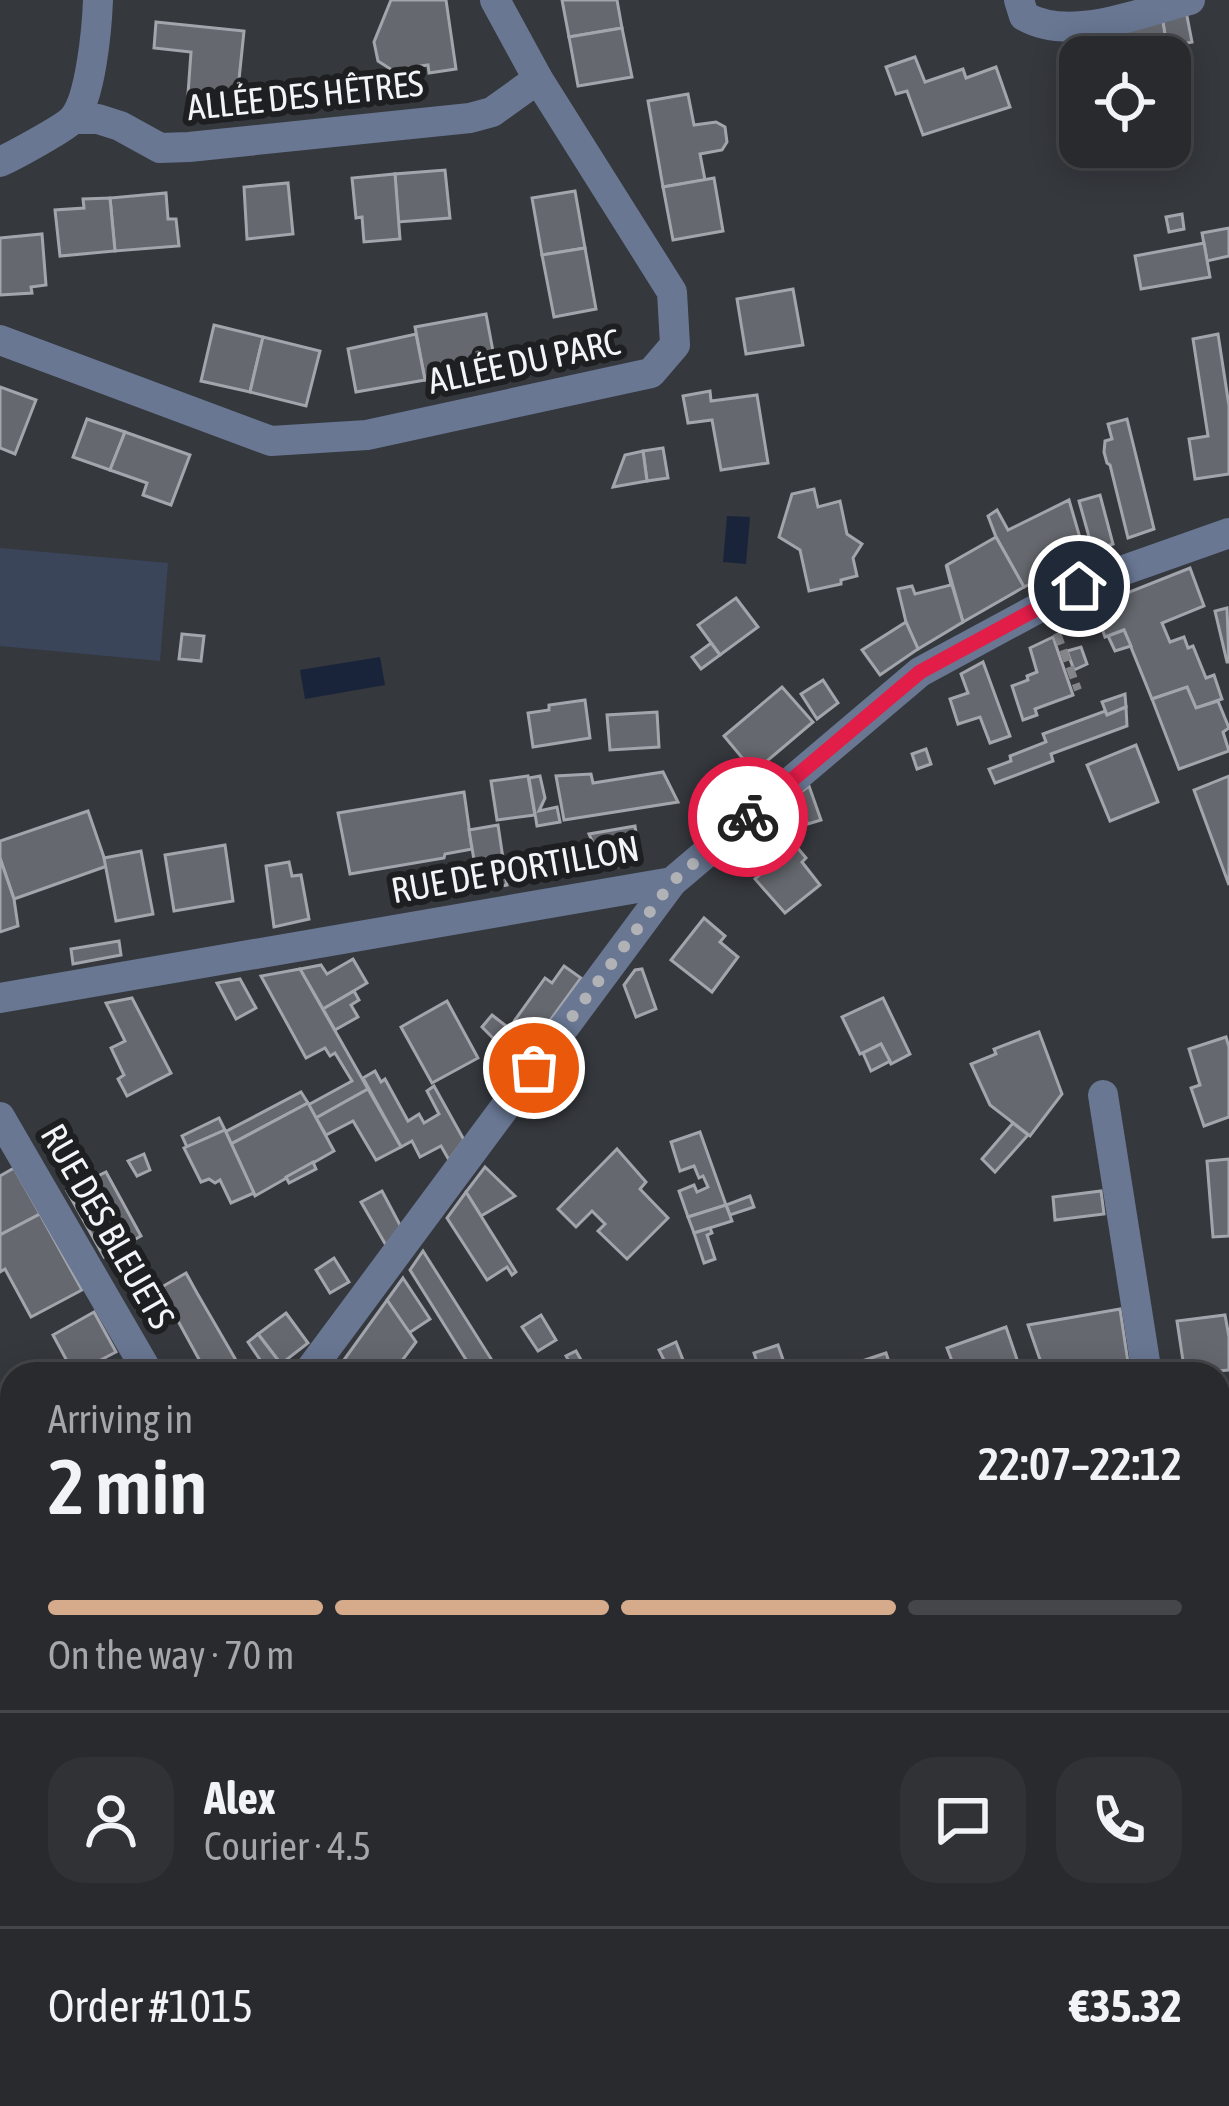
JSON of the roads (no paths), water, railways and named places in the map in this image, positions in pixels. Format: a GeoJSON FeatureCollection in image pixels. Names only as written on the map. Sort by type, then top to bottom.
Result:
{"type":"FeatureCollection","features":[{"type":"Feature","properties":{"kind":"street"},"geometry":{"type":"LineString","coordinates":[[0,162],[74,118],[92,61],[98,0]]}},
{"type":"Feature","properties":{"kind":"street","name":"ALLÉE DU PARC"},"geometry":{"type":"LineString","coordinates":[[0,340],[271,441],[367,435],[651,374],[675,345],[672,292],[538,79],[495,0]]}},
{"type":"Feature","properties":{"kind":"street"},"geometry":{"type":"LineString","coordinates":[[1019,0],[1024,16],[1035,22],[1080,27],[1190,0]]}},
{"type":"Feature","properties":{"kind":"street","name":"ALLÉE DES HÊTRES"},"geometry":{"type":"LineString","coordinates":[[74,118],[120,126],[160,148],[189,148],[470,118],[492,112],[538,79]]}},
{"type":"Feature","properties":{"kind":"street","name":"RUE DE PORTILLON"},"geometry":{"type":"LineString","coordinates":[[0,998],[672,882],[920,672],[1079,586],[1229,533]]}},
{"type":"Feature","properties":{"kind":"street"},"geometry":{"type":"LineString","coordinates":[[316,1362],[672,882]]}},
{"type":"Feature","properties":{"kind":"street"},"geometry":{"type":"LineString","coordinates":[[1103,1095],[1145,1362]]}},
{"type":"Feature","properties":{"kind":"street","name":"RUE DES BLEUETS"},"geometry":{"type":"LineString","coordinates":[[0,1117],[142,1362]]}}]}
